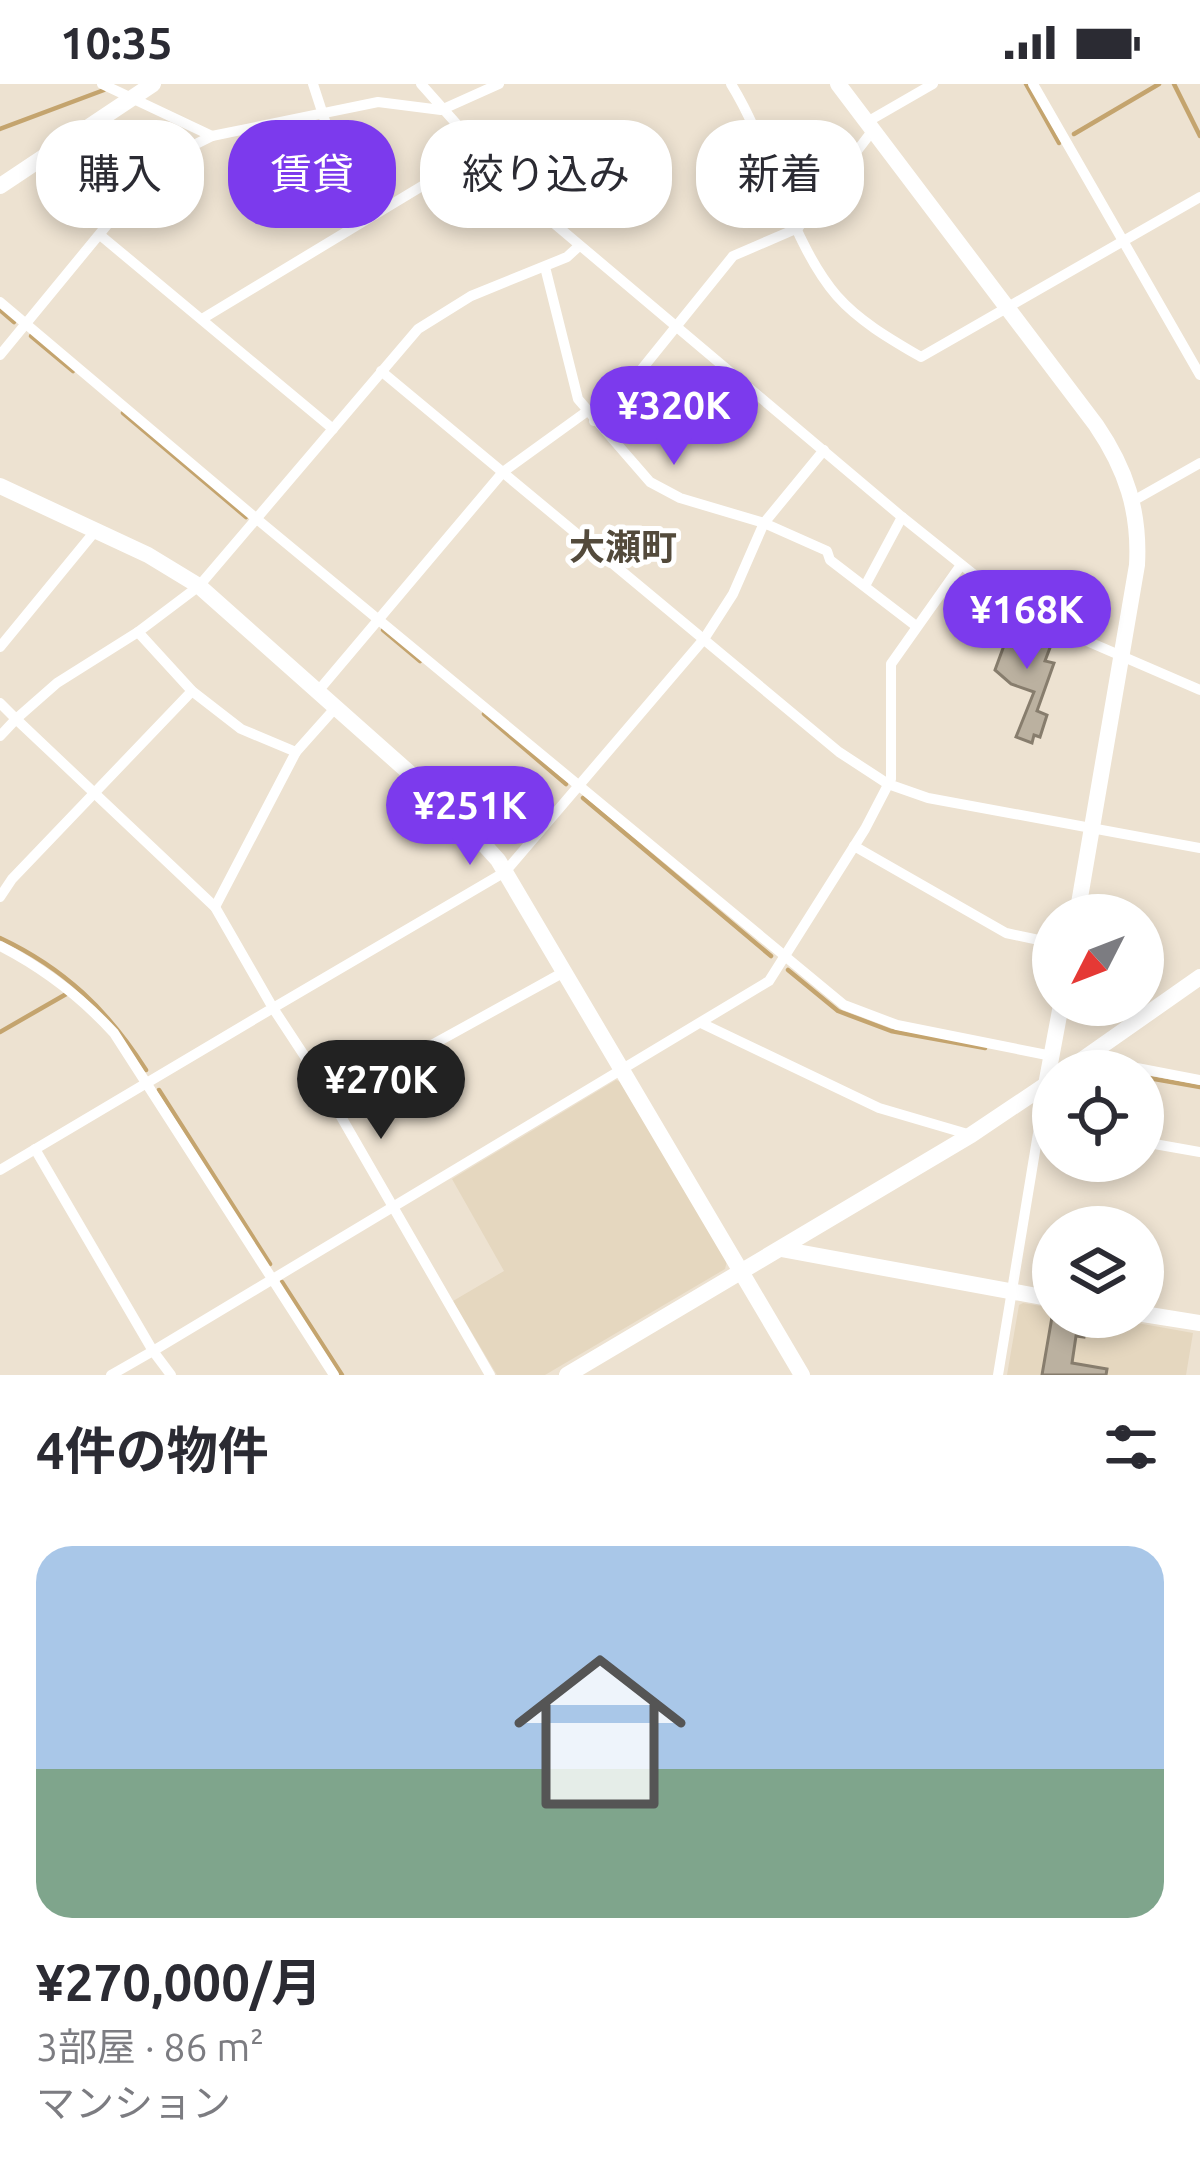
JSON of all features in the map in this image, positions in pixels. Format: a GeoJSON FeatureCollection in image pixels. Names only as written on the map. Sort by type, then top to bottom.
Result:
{"type":"FeatureCollection","features":[{"type":"Feature","properties":{"kind":"street"},"geometry":{"type":"LineString","coordinates":[[101,84],[212,136]]}},
{"type":"Feature","properties":{"kind":"street"},"geometry":{"type":"LineString","coordinates":[[0,186],[153,84]]}},
{"type":"Feature","properties":{"kind":"street"},"geometry":{"type":"LineString","coordinates":[[313,84],[326,120]]}},
{"type":"Feature","properties":{"kind":"street"},"geometry":{"type":"LineString","coordinates":[[421,84],[450,120]]}},
{"type":"Feature","properties":{"kind":"street"},"geometry":{"type":"LineString","coordinates":[[0,356],[158,163],[212,136],[379,102],[441,110],[499,84]]}},
{"type":"Feature","properties":{"kind":"street"},"geometry":{"type":"LineString","coordinates":[[731,84],[751,120]]}},
{"type":"Feature","properties":{"kind":"street"},"geometry":{"type":"LineString","coordinates":[[838,84],[1112,448],[1133,501],[1139,532],[1137,565],[1081,894]]}},
{"type":"Feature","properties":{"kind":"street"},"geometry":{"type":"LineString","coordinates":[[864,134],[932,84]]}},
{"type":"Feature","properties":{"kind":"street"},"geometry":{"type":"LineString","coordinates":[[1033,84],[1200,375]]}},
{"type":"Feature","properties":{"kind":"street"},"geometry":{"type":"LineString","coordinates":[[319,690],[503,472],[612,406],[733,256],[798,228],[844,304],[921,357],[1200,197]]}},
{"type":"Feature","properties":{"kind":"street"},"geometry":{"type":"LineString","coordinates":[[202,319],[348,228]]}},
{"type":"Feature","properties":{"kind":"street"},"geometry":{"type":"LineString","coordinates":[[558,228],[1022,613],[1200,690]]}},
{"type":"Feature","properties":{"kind":"street"},"geometry":{"type":"LineString","coordinates":[[100,235],[333,428]]}},
{"type":"Feature","properties":{"kind":"street"},"geometry":{"type":"LineString","coordinates":[[0,736],[57,682],[138,632],[199,586],[418,329],[471,296],[567,257],[579,246]]}},
{"type":"Feature","properties":{"kind":"street"},"geometry":{"type":"LineString","coordinates":[[545,267],[578,399],[650,482],[680,498],[764,523],[827,551],[830,560],[916,626]]}},
{"type":"Feature","properties":{"kind":"street"},"geometry":{"type":"LineString","coordinates":[[0,302],[844,1005],[898,1025],[1032,1052]]}},
{"type":"Feature","properties":{"kind":"street"},"geometry":{"type":"LineString","coordinates":[[381,371],[839,752],[889,784],[928,798],[1200,848]]}},
{"type":"Feature","properties":{"kind":"street"},"geometry":{"type":"LineString","coordinates":[[0,1170],[505,872],[704,638],[734,595],[764,523],[824,450]]}},
{"type":"Feature","properties":{"kind":"street"},"geometry":{"type":"LineString","coordinates":[[1133,501],[1200,464]]}},
{"type":"Feature","properties":{"kind":"street"},"geometry":{"type":"LineString","coordinates":[[0,486],[96,530],[199,586],[459,817],[505,872],[802,1375]]}},
{"type":"Feature","properties":{"kind":"street"},"geometry":{"type":"LineString","coordinates":[[865,586],[902,517]]}},
{"type":"Feature","properties":{"kind":"street"},"geometry":{"type":"LineString","coordinates":[[0,647],[96,530]]}},
{"type":"Feature","properties":{"kind":"street"},"geometry":{"type":"LineString","coordinates":[[111,1375],[769,981],[889,784],[891,664],[962,565]]}},
{"type":"Feature","properties":{"kind":"street"},"geometry":{"type":"LineString","coordinates":[[138,632],[192,691],[241,729],[296,752]]}},
{"type":"Feature","properties":{"kind":"street"},"geometry":{"type":"LineString","coordinates":[[0,897],[192,691]]}},
{"type":"Feature","properties":{"kind":"street"},"geometry":{"type":"LineString","coordinates":[[0,703],[215,907],[490,1375]]}},
{"type":"Feature","properties":{"kind":"street"},"geometry":{"type":"LineString","coordinates":[[215,907],[296,752],[337,706]]}},
{"type":"Feature","properties":{"kind":"street"},"geometry":{"type":"LineString","coordinates":[[854,846],[1006,933],[1032,939]]}},
{"type":"Feature","properties":{"kind":"street"},"geometry":{"type":"LineString","coordinates":[[0,946],[40,966],[83,1000],[114,1033],[334,1375]]}},
{"type":"Feature","properties":{"kind":"street"},"geometry":{"type":"LineString","coordinates":[[332,1100],[564,972]]}},
{"type":"Feature","properties":{"kind":"street"},"geometry":{"type":"LineString","coordinates":[[1095,1050],[1200,977]]}},
{"type":"Feature","properties":{"kind":"street"},"geometry":{"type":"LineString","coordinates":[[701,1023],[879,1108],[971,1135]]}},
{"type":"Feature","properties":{"kind":"street"},"geometry":{"type":"LineString","coordinates":[[1164,1072],[1200,1079]]}},
{"type":"Feature","properties":{"kind":"street"},"geometry":{"type":"LineString","coordinates":[[567,1375],[1032,1094]]}},
{"type":"Feature","properties":{"kind":"street"},"geometry":{"type":"LineString","coordinates":[[1164,1146],[1200,1152]]}},
{"type":"Feature","properties":{"kind":"street"},"geometry":{"type":"LineString","coordinates":[[35,1149],[171,1375]]}},
{"type":"Feature","properties":{"kind":"street"},"geometry":{"type":"LineString","coordinates":[[998,1375],[1036,1182]]}},
{"type":"Feature","properties":{"kind":"street"},"geometry":{"type":"LineString","coordinates":[[781,1249],[1032,1295]]}},
{"type":"Feature","properties":{"kind":"street"},"geometry":{"type":"LineString","coordinates":[[1164,1317],[1200,1323]]}},
{"type":"Feature","properties":{"kind":"shaded area"},"geometry":{"type":"Polygon","coordinates":[[[616,1080],[727,1261],[725,1269],[545,1375],[497,1375],[453,1301],[504,1271],[452,1179],[616,1080]]]}},
{"type":"Feature","properties":{"kind":"shaded area"},"geometry":{"type":"Polygon","coordinates":[[[1032,1304],[1032,1338],[1164,1338],[1164,1328],[1193,1333],[1186,1375],[1007,1375],[1019,1305],[1032,1304]]]}},
{"type":"Feature","properties":{"kind":"building"},"geometry":{"type":"Polygon","coordinates":[[[1013,621],[1054,637],[1045,661],[1054,663],[1037,711],[1047,715],[1040,737],[1034,735],[1032,743],[1016,737],[1034,692],[1011,684],[995,670],[1013,621]]]}},
{"type":"Feature","properties":{"kind":"building"},"geometry":{"type":"Polygon","coordinates":[[[1048,1338],[1076,1338],[1072,1363],[1107,1369],[1106,1375],[1042,1375],[1048,1338]]]}},
{"type":"Feature","properties":{"kind":"waterway"},"geometry":{"type":"LineString","coordinates":[[1026,84],[1059,143]]}},
{"type":"Feature","properties":{"kind":"waterway"},"geometry":{"type":"LineString","coordinates":[[1074,134],[1159,84]]}},
{"type":"Feature","properties":{"kind":"waterway"},"geometry":{"type":"LineString","coordinates":[[1174,84],[1200,136]]}},
{"type":"Feature","properties":{"kind":"waterway"},"geometry":{"type":"LineString","coordinates":[[0,129],[104,90]]}},
{"type":"Feature","properties":{"kind":"waterway"},"geometry":{"type":"LineString","coordinates":[[0,310],[14,322]]}},
{"type":"Feature","properties":{"kind":"waterway"},"geometry":{"type":"LineString","coordinates":[[31,336],[73,371]]}},
{"type":"Feature","properties":{"kind":"waterway"},"geometry":{"type":"LineString","coordinates":[[123,413],[246,517]]}},
{"type":"Feature","properties":{"kind":"waterway"},"geometry":{"type":"LineString","coordinates":[[383,630],[420,661]]}},
{"type":"Feature","properties":{"kind":"waterway"},"geometry":{"type":"LineString","coordinates":[[484,714],[566,784]]}},
{"type":"Feature","properties":{"kind":"waterway"},"geometry":{"type":"LineString","coordinates":[[583,798],[771,956]]}},
{"type":"Feature","properties":{"kind":"waterway"},"geometry":{"type":"LineString","coordinates":[[0,938],[83,993],[146,1070]]}},
{"type":"Feature","properties":{"kind":"waterway"},"geometry":{"type":"LineString","coordinates":[[788,970],[838,1011],[891,1031],[985,1048]]}},
{"type":"Feature","properties":{"kind":"waterway"},"geometry":{"type":"LineString","coordinates":[[0,1032],[68,993]]}},
{"type":"Feature","properties":{"kind":"waterway"},"geometry":{"type":"LineString","coordinates":[[1164,1081],[1200,1087]]}},
{"type":"Feature","properties":{"kind":"waterway"},"geometry":{"type":"LineString","coordinates":[[159,1090],[270,1264]]}},
{"type":"Feature","properties":{"kind":"waterway"},"geometry":{"type":"LineString","coordinates":[[282,1282],[342,1375]]}},
{"type":"Feature","properties":{"kind":"district","name":"大瀬町"},"geometry":{"type":"Point","coordinates":[623,547]}}]}
